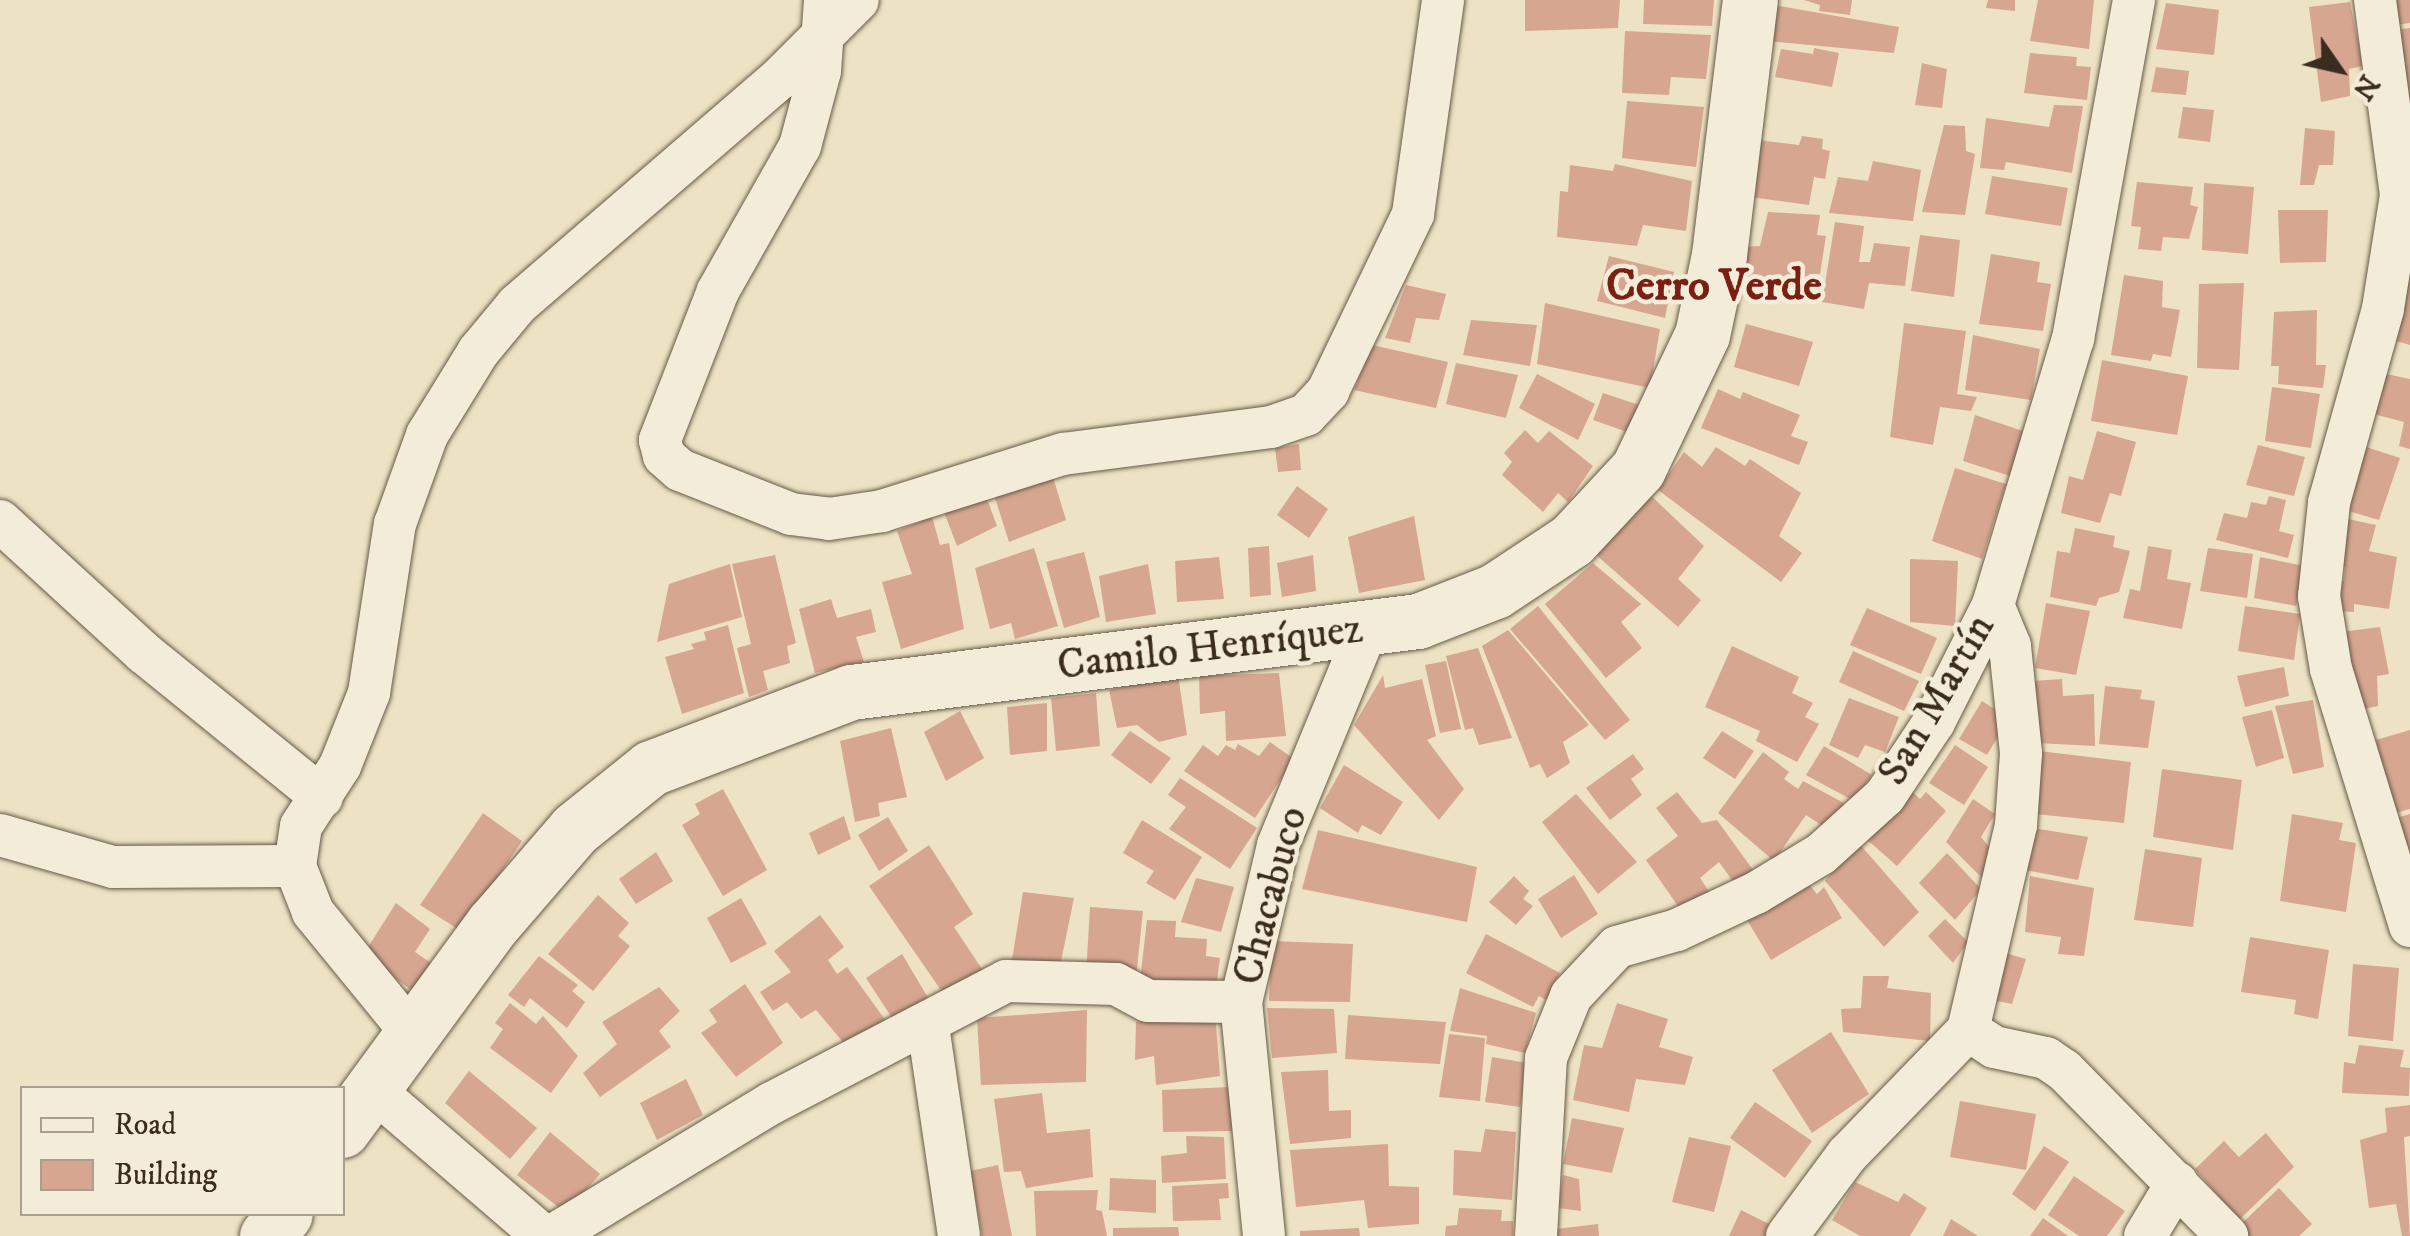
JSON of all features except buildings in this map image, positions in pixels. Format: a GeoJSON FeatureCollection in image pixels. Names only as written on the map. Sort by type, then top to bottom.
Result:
{"type":"FeatureCollection","features":[{"type":"Feature","properties":{"kind":"street"},"geometry":{"type":"LineString","coordinates":[[543,1236],[378,1077],[295,866],[301,826],[322,797],[369,693],[385,569],[408,480],[450,392],[517,305],[824,18],[858,0]]}},
{"type":"Feature","properties":{"kind":"street"},"geometry":{"type":"LineString","coordinates":[[824,18],[800,146],[718,292],[660,440],[680,470],[791,514],[829,519],[882,510],[1064,454],[1271,428],[1306,415],[1328,391],[1413,214],[1443,0]]}},
{"type":"Feature","properties":{"kind":"street","name":"Camilo Henríquez"},"geometry":{"type":"LineString","coordinates":[[378,1077],[575,829],[651,768],[851,692],[1367,629],[1457,608],[1535,568],[1572,540],[1638,470],[1688,374],[1712,295],[1750,0]]}},
{"type":"Feature","properties":{"kind":"street","name":"San Martín"},"geometry":{"type":"LineString","coordinates":[[1536,1236],[1546,1058],[1571,996],[1617,948],[1677,930],[1756,893],[1820,854],[1884,796],[1934,722],[1993,605],[2073,339],[2134,0]]}},
{"type":"Feature","properties":{"kind":"street"},"geometry":{"type":"LineString","coordinates":[[2375,0],[2401,195],[2383,309],[2328,504],[2319,596],[2330,669],[2410,926]]}},
{"type":"Feature","properties":{"kind":"street"},"geometry":{"type":"LineString","coordinates":[[0,520],[144,653],[322,797]]}},
{"type":"Feature","properties":{"kind":"street"},"geometry":{"type":"LineString","coordinates":[[1787,1236],[1847,1155],[1968,1030],[2016,825],[2021,754],[2010,646],[1993,605]]}},
{"type":"Feature","properties":{"kind":"street","name":"Chacabuco"},"geometry":{"type":"LineString","coordinates":[[1264,1236],[1241,1002],[1278,845],[1367,629]]}},
{"type":"Feature","properties":{"kind":"street"},"geometry":{"type":"LineString","coordinates":[[0,835],[113,867],[295,866]]}},
{"type":"Feature","properties":{"kind":"street"},"geometry":{"type":"LineString","coordinates":[[552,1236],[772,1103],[928,1026],[1006,981],[1116,984],[1148,1001],[1241,1002]]}},
{"type":"Feature","properties":{"kind":"street"},"geometry":{"type":"LineString","coordinates":[[928,1026],[959,1236]]}},
{"type":"Feature","properties":{"kind":"street"},"geometry":{"type":"LineString","coordinates":[[1968,1030],[1994,1047],[2046,1058],[2064,1070],[2227,1236]]}},
{"type":"Feature","properties":{"kind":"street"},"geometry":{"type":"LineString","coordinates":[[2145,1236],[2177,1183]]}},
{"type":"Feature","properties":{"kind":"street"},"geometry":{"type":"LineString","coordinates":[[267,1236],[283,1216]]}},
{"type":"Feature","properties":{"kind":"district","name":"Cerro Verde"},"geometry":{"type":"Point","coordinates":[1714,287]}}]}
